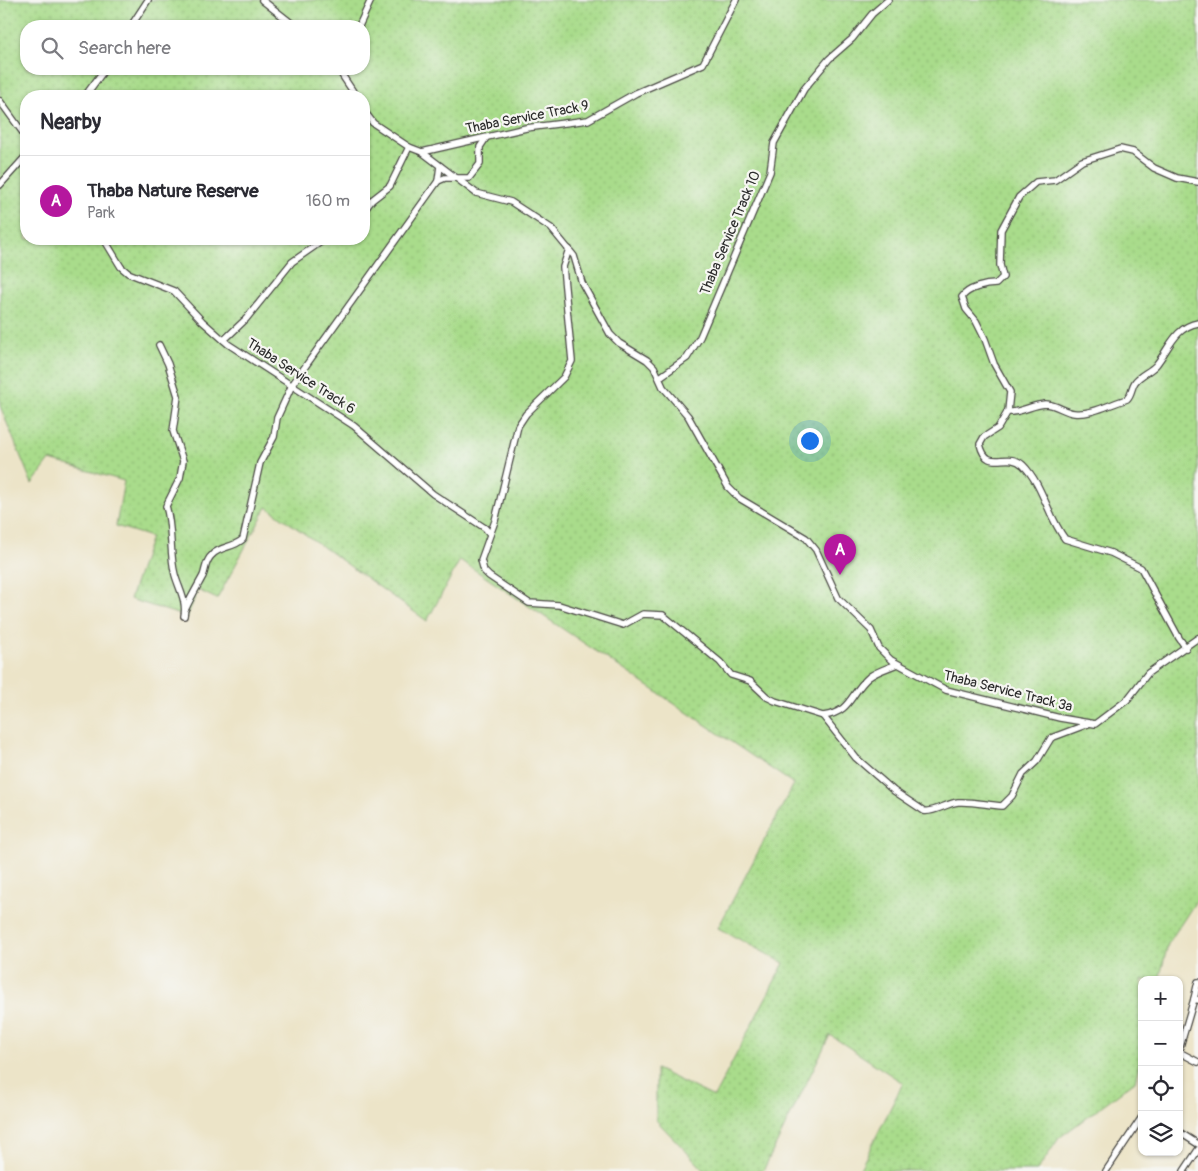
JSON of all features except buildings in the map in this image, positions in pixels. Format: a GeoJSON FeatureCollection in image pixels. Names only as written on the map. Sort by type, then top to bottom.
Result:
{"type":"FeatureCollection","features":[{"type":"Feature","properties":{"kind":"street"},"geometry":{"type":"LineString","coordinates":[[135,20],[148,0]]}},
{"type":"Feature","properties":{"kind":"street"},"geometry":{"type":"LineString","coordinates":[[262,0],[287,20]]}},
{"type":"Feature","properties":{"kind":"street"},"geometry":{"type":"LineString","coordinates":[[362,20],[371,0]]}},
{"type":"Feature","properties":{"kind":"street","name":"Thaba Service Track 9"},"geometry":{"type":"LineString","coordinates":[[422,152],[526,128],[588,120],[636,93],[700,66],[709,57],[736,0]]}},
{"type":"Feature","properties":{"kind":"street","name":"Thaba Service Track 10"},"geometry":{"type":"LineString","coordinates":[[660,377],[687,358],[700,337],[770,172],[774,143],[804,89],[829,59],[852,39],[872,14],[888,0]]}},
{"type":"Feature","properties":{"kind":"street"},"geometry":{"type":"LineString","coordinates":[[89,90],[101,75]]}},
{"type":"Feature","properties":{"kind":"street"},"geometry":{"type":"LineString","coordinates":[[342,75],[352,90]]}},
{"type":"Feature","properties":{"kind":"street"},"geometry":{"type":"LineString","coordinates":[[0,102],[20,129]]}},
{"type":"Feature","properties":{"kind":"street","name":"Thaba Service Track 3a"},"geometry":{"type":"LineString","coordinates":[[370,119],[409,147],[422,152],[476,192],[511,202],[551,228],[574,256],[582,283],[610,334],[619,343],[648,360],[660,377],[664,387],[688,416],[728,487],[745,502],[806,538],[816,550],[838,598],[871,630],[879,648],[897,664],[946,690],[1089,724]]}},
{"type":"Feature","properties":{"kind":"street"},"geometry":{"type":"LineString","coordinates":[[438,181],[445,178],[458,180],[469,178],[481,160],[480,146],[486,138]]}},
{"type":"Feature","properties":{"kind":"street"},"geometry":{"type":"LineString","coordinates":[[370,203],[390,186],[409,147]]}},
{"type":"Feature","properties":{"kind":"street"},"geometry":{"type":"LineString","coordinates":[[1186,648],[1178,638],[1141,568],[1111,553],[1065,539],[1045,505],[1035,482],[1022,465],[1017,461],[990,460],[985,457],[980,444],[984,437],[998,428],[1007,412],[1010,392],[994,364],[976,321],[966,309],[962,297],[964,294],[982,286],[996,284],[1003,277],[1000,265],[1001,230],[1019,197],[1036,182],[1055,180],[1082,161],[1120,149],[1133,152],[1154,168],[1178,178],[1198,182]]}},
{"type":"Feature","properties":{"kind":"street"},"geometry":{"type":"LineString","coordinates":[[0,185],[20,163]]}},
{"type":"Feature","properties":{"kind":"street"},"geometry":{"type":"LineString","coordinates":[[184,616],[211,555],[237,544],[243,539],[260,463],[274,437],[277,418],[292,385],[438,181],[440,166]]}},
{"type":"Feature","properties":{"kind":"street","name":"Thaba Service Track 6"},"geometry":{"type":"LineString","coordinates":[[108,245],[121,267],[137,278],[174,291],[202,321],[224,340],[358,429],[433,494],[485,528],[490,534]]}},
{"type":"Feature","properties":{"kind":"street"},"geometry":{"type":"LineString","coordinates":[[224,340],[246,318],[292,262],[316,245]]}},
{"type":"Feature","properties":{"kind":"street"},"geometry":{"type":"LineString","coordinates":[[569,249],[563,267],[572,361],[564,377],[532,408],[518,426],[507,475],[490,534],[481,557],[484,571],[522,599],[536,604],[577,609],[623,624],[628,624],[643,614],[663,615],[720,662],[731,675],[750,680],[767,697],[775,701],[823,716],[856,758],[906,800],[928,812],[952,803],[967,802],[1002,806],[1012,796],[1023,774],[1037,761],[1051,738],[1102,720],[1127,700],[1146,674],[1198,638]]}},
{"type":"Feature","properties":{"kind":"street"},"geometry":{"type":"LineString","coordinates":[[1007,412],[1018,413],[1044,404],[1051,404],[1072,413],[1084,413],[1126,399],[1140,377],[1154,367],[1173,337],[1188,325],[1198,323]]}},
{"type":"Feature","properties":{"kind":"street"},"geometry":{"type":"LineString","coordinates":[[159,346],[168,364],[178,396],[173,431],[183,461],[180,478],[166,506],[170,516],[174,572],[186,608]]}},
{"type":"Feature","properties":{"kind":"street"},"geometry":{"type":"LineString","coordinates":[[823,716],[842,710],[849,704],[862,684],[870,676],[897,664]]}},
{"type":"Feature","properties":{"kind":"street"},"geometry":{"type":"LineString","coordinates":[[1183,1039],[1196,999],[1198,982]]}},
{"type":"Feature","properties":{"kind":"street"},"geometry":{"type":"LineString","coordinates":[[1183,1053],[1198,1062]]}},
{"type":"Feature","properties":{"kind":"street"},"geometry":{"type":"LineString","coordinates":[[1106,1171],[1138,1123]]}},
{"type":"Feature","properties":{"kind":"street"},"geometry":{"type":"LineString","coordinates":[[1183,1135],[1198,1144]]}},
{"type":"Feature","properties":{"kind":"street"},"geometry":{"type":"LineString","coordinates":[[1184,1171],[1198,1150]]}},
{"type":"Feature","properties":{"kind":"green space"},"geometry":{"type":"Polygon","coordinates":[[[0,0],[1198,0],[1198,898],[1168,944],[1160,976],[1138,976],[1138,1069],[1135,1081],[1059,1138],[1037,1171],[859,1171],[903,1083],[830,1035],[763,1171],[705,1171],[656,1120],[656,1069],[714,1097],[784,963],[718,928],[794,784],[460,560],[427,621],[267,507],[217,599],[198,590],[187,617],[130,599],[151,537],[116,526],[124,481],[50,460],[32,484],[0,406],[0,0]]]}},
{"type":"Feature","properties":{"kind":"place","name":"Thaba Nature Reserve"},"geometry":{"type":"Point","coordinates":[840,575]}}]}
